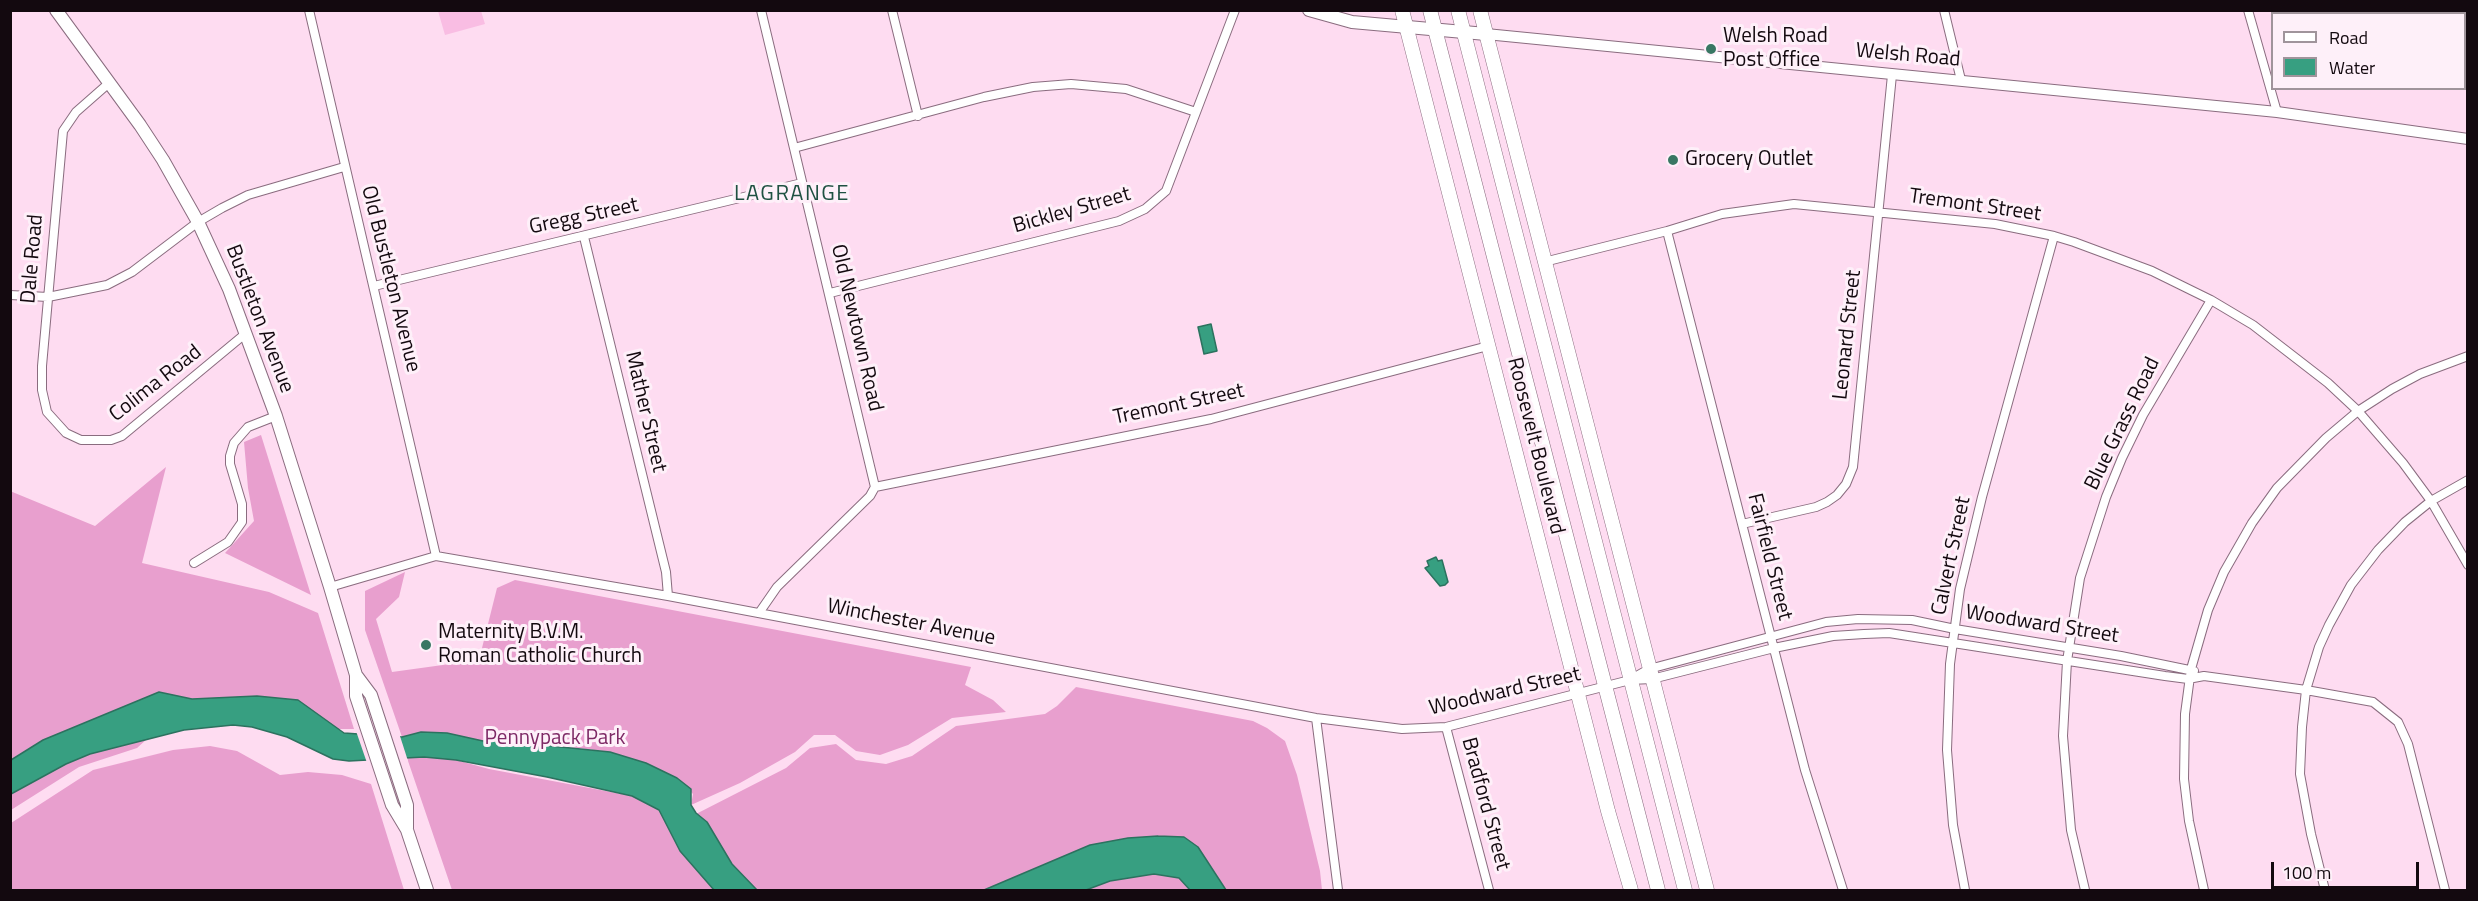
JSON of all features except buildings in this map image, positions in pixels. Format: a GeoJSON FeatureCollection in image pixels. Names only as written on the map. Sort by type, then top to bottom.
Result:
{"type":"FeatureCollection","features":[{"type":"Feature","properties":{"kind":"highway","name":"Roosevelt Boulevard"},"geometry":{"type":"LineString","coordinates":[[1402,10],[1577,694],[1632,891]]}},
{"type":"Feature","properties":{"kind":"highway","name":"Roosevelt Boulevard"},"geometry":{"type":"LineString","coordinates":[[1430,10],[1658,891]]}},
{"type":"Feature","properties":{"kind":"highway","name":"Roosevelt Boulevard"},"geometry":{"type":"LineString","coordinates":[[1458,10],[1684,891]]}},
{"type":"Feature","properties":{"kind":"highway"},"geometry":{"type":"LineString","coordinates":[[1480,10],[1707,891]]}},
{"type":"Feature","properties":{"kind":"main road","name":"Bustleton Avenue"},"geometry":{"type":"LineString","coordinates":[[56,10],[157,152],[198,222],[229,289],[276,416],[357,675],[371,695],[406,805],[407,830]]}},
{"type":"Feature","properties":{"kind":"main road","name":"Welsh Road"},"geometry":{"type":"LineString","coordinates":[[1309,10],[1347,21],[1486,34]]}},
{"type":"Feature","properties":{"kind":"main road","name":"Bustleton Avenue"},"geometry":{"type":"LineString","coordinates":[[357,675],[356,696],[392,805],[407,830],[427,891]]}},
{"type":"Feature","properties":{"kind":"street","name":"Old Bustleton Avenue"},"geometry":{"type":"LineString","coordinates":[[309,10],[436,556]]}},
{"type":"Feature","properties":{"kind":"street","name":"Old Newtown Road"},"geometry":{"type":"LineString","coordinates":[[761,10],[876,487]]}},
{"type":"Feature","properties":{"kind":"street"},"geometry":{"type":"LineString","coordinates":[[892,10],[918,116]]}},
{"type":"Feature","properties":{"kind":"street","name":"Bickley Street"},"geometry":{"type":"LineString","coordinates":[[830,293],[1119,221],[1145,209],[1166,190],[1235,10]]}},
{"type":"Feature","properties":{"kind":"street"},"geometry":{"type":"LineString","coordinates":[[1944,10],[1961,80]]}},
{"type":"Feature","properties":{"kind":"street"},"geometry":{"type":"LineString","coordinates":[[2251,11],[2271,89]]}},
{"type":"Feature","properties":{"kind":"street","name":"Welsh Road"},"geometry":{"type":"LineString","coordinates":[[1486,34],[2277,112],[2468,139]]}},
{"type":"Feature","properties":{"kind":"street","name":"Leonard Street"},"geometry":{"type":"LineString","coordinates":[[1742,524],[1816,507],[1827,502],[1846,484],[1853,467],[1892,75]]}},
{"type":"Feature","properties":{"kind":"street","name":"Dale Road"},"geometry":{"type":"LineString","coordinates":[[81,440],[66,433],[47,412],[42,390],[42,366],[63,130],[76,112],[109,83]]}},
{"type":"Feature","properties":{"kind":"street"},"geometry":{"type":"LineString","coordinates":[[794,148],[984,97],[1033,87],[1071,84],[1126,89],[1196,112]]}},
{"type":"Feature","properties":{"kind":"street"},"geometry":{"type":"LineString","coordinates":[[2271,90],[2277,112]]}},
{"type":"Feature","properties":{"kind":"street"},"geometry":{"type":"LineString","coordinates":[[10,295],[48,297],[107,285],[132,272],[198,222],[248,195],[345,168]]}},
{"type":"Feature","properties":{"kind":"street","name":"Gregg Street"},"geometry":{"type":"LineString","coordinates":[[374,286],[802,183]]}},
{"type":"Feature","properties":{"kind":"street","name":"Tremont Street"},"geometry":{"type":"LineString","coordinates":[[1544,262],[1666,231],[1722,214],[1794,204],[1995,224],[2054,236],[2152,270],[2211,300],[2281,345],[2358,411],[2403,463],[2431,501],[2468,565]]}},
{"type":"Feature","properties":{"kind":"street","name":"Fairfield Street"},"geometry":{"type":"LineString","coordinates":[[1666,231],[1805,770],[1843,891]]}},
{"type":"Feature","properties":{"kind":"street","name":"Calvert Street"},"geometry":{"type":"LineString","coordinates":[[1965,891],[1953,825],[1948,759],[1948,711],[1954,629],[1965,565],[2054,236]]}},
{"type":"Feature","properties":{"kind":"street","name":"Mather Street"},"geometry":{"type":"LineString","coordinates":[[584,237],[666,572],[668,596]]}},
{"type":"Feature","properties":{"kind":"street","name":"Blue Grass Road"},"geometry":{"type":"LineString","coordinates":[[2085,891],[2071,830],[2065,772],[2064,726],[2067,661],[2080,578],[2114,477],[2143,415],[2211,300]]}},
{"type":"Feature","properties":{"kind":"street","name":"Colima Road"},"geometry":{"type":"LineString","coordinates":[[81,440],[111,440],[122,436],[245,334]]}},
{"type":"Feature","properties":{"kind":"street","name":"Tremont Street"},"geometry":{"type":"LineString","coordinates":[[876,487],[1211,419],[1488,346]]}},
{"type":"Feature","properties":{"kind":"street"},"geometry":{"type":"LineString","coordinates":[[2204,891],[2189,821],[2184,779],[2184,740],[2188,679],[2217,588],[2252,523],[2277,488],[2303,459],[2358,411],[2420,375],[2468,356]]}},
{"type":"Feature","properties":{"kind":"street"},"geometry":{"type":"LineString","coordinates":[[194,563],[228,542],[242,522],[242,504],[230,464],[234,443],[248,427],[276,416]]}},
{"type":"Feature","properties":{"kind":"street"},"geometry":{"type":"LineString","coordinates":[[2325,891],[2300,774],[2300,748],[2306,690],[2328,624],[2350,585],[2392,534],[2431,501],[2468,480]]}},
{"type":"Feature","properties":{"kind":"street"},"geometry":{"type":"LineString","coordinates":[[759,613],[777,587],[870,496],[876,487]]}},
{"type":"Feature","properties":{"kind":"street","name":"Winchester Avenue"},"geometry":{"type":"LineString","coordinates":[[330,587],[436,556],[668,596],[1316,718]]}},
{"type":"Feature","properties":{"kind":"street","name":"Woodward Street"},"geometry":{"type":"LineString","coordinates":[[1316,718],[1402,729],[1446,727],[1630,680],[1826,622],[1858,619],[1912,620],[2191,669],[2204,676]]}},
{"type":"Feature","properties":{"kind":"street","name":"Woodward Street"},"geometry":{"type":"LineString","coordinates":[[1650,674],[1833,636],[1890,633],[2188,679],[2204,676],[2365,700],[2382,707],[2398,722],[2408,744],[2445,891]]}},
{"type":"Feature","properties":{"kind":"street"},"geometry":{"type":"LineString","coordinates":[[1316,718],[1338,891]]}},
{"type":"Feature","properties":{"kind":"street","name":"Bradford Street"},"geometry":{"type":"LineString","coordinates":[[1446,727],[1489,891]]}},
{"type":"Feature","properties":{"kind":"shaded area"},"geometry":{"type":"Polygon","coordinates":[[[438,11],[481,11],[485,24],[445,35],[438,11]]]}},
{"type":"Feature","properties":{"kind":"green space"},"geometry":{"type":"Polygon","coordinates":[[[261,435],[311,595],[225,553],[254,521],[248,488],[244,442],[261,435]]]}},
{"type":"Feature","properties":{"kind":"green space"},"geometry":{"type":"Polygon","coordinates":[[[166,467],[142,563],[269,592],[318,613],[354,729],[336,729],[323,718],[257,696],[192,699],[159,692],[43,740],[11,760],[10,491],[95,526],[166,467]]]}},
{"type":"Feature","properties":{"kind":"green space","name":"Pennypack Park"},"geometry":{"type":"Polygon","coordinates":[[[405,572],[399,597],[376,619],[392,672],[479,660],[497,588],[515,580],[971,667],[965,685],[993,700],[1006,712],[952,718],[908,745],[880,755],[856,751],[835,735],[814,735],[795,752],[740,783],[691,805],[693,794],[677,778],[646,763],[610,752],[505,739],[483,741],[447,733],[421,732],[402,737],[365,630],[365,591],[405,572]]]}},
{"type":"Feature","properties":{"kind":"green space"},"geometry":{"type":"Polygon","coordinates":[[[1076,687],[1253,721],[1285,741],[1297,775],[1320,871],[1322,890],[1226,890],[1215,872],[1176,836],[1158,836],[1128,838],[1090,845],[984,890],[757,890],[732,864],[707,822],[696,814],[786,768],[810,748],[836,744],[856,760],[886,764],[912,756],[956,726],[1045,714],[1057,706],[1076,687]]]}},
{"type":"Feature","properties":{"kind":"green space"},"geometry":{"type":"Polygon","coordinates":[[[147,739],[137,748],[79,767],[11,810],[11,794],[66,764],[90,754],[147,739]]]}},
{"type":"Feature","properties":{"kind":"green space"},"geometry":{"type":"Polygon","coordinates":[[[210,746],[237,751],[280,775],[308,772],[342,775],[371,784],[404,890],[11,890],[11,823],[93,770],[173,750],[210,746]]]}},
{"type":"Feature","properties":{"kind":"green space"},"geometry":{"type":"Polygon","coordinates":[[[407,758],[456,760],[489,769],[632,796],[659,810],[680,851],[714,890],[452,890],[407,758]]]}},
{"type":"Feature","properties":{"kind":"green space"},"geometry":{"type":"Polygon","coordinates":[[[1154,874],[1179,878],[1190,890],[1086,890],[1110,881],[1154,874]]]}},
{"type":"Feature","properties":{"kind":"water"},"geometry":{"type":"Polygon","coordinates":[[[1211,324],[1217,351],[1204,354],[1198,327],[1211,324]]]}},
{"type":"Feature","properties":{"kind":"water"},"geometry":{"type":"Polygon","coordinates":[[[1436,557],[1438,561],[1442,560],[1448,582],[1445,585],[1440,586],[1425,568],[1429,566],[1427,561],[1436,557]]]}},
{"type":"Feature","properties":{"kind":"water"},"geometry":{"type":"Polygon","coordinates":[[[159,692],[192,699],[257,696],[298,700],[344,733],[402,737],[421,732],[447,733],[483,741],[520,739],[551,746],[610,752],[646,763],[677,778],[691,789],[691,805],[696,813],[707,822],[732,864],[757,890],[714,890],[680,851],[659,810],[632,796],[456,760],[424,757],[349,761],[333,759],[287,737],[252,727],[233,725],[184,730],[90,754],[66,764],[11,794],[11,760],[43,740],[159,692]]]}},
{"type":"Feature","properties":{"kind":"water"},"geometry":{"type":"Polygon","coordinates":[[[1184,837],[1198,847],[1226,890],[1190,890],[1179,878],[1154,874],[1110,881],[1086,890],[984,890],[1090,845],[1128,838],[1184,837]]]}},
{"type":"Feature","properties":{"kind":"pier"},"geometry":{"type":"Polygon","coordinates":[[[356,731],[399,733],[408,761],[367,763],[356,731]]]}},
{"type":"Feature","properties":{"kind":"place","name":"Welsh Road Post Office"},"geometry":{"type":"Point","coordinates":[1711,49]}},
{"type":"Feature","properties":{"kind":"place","name":"Grocery Outlet"},"geometry":{"type":"Point","coordinates":[1673,160]}},
{"type":"Feature","properties":{"kind":"place","name":"Maternity B.V.M. Roman Catholic Church"},"geometry":{"type":"Point","coordinates":[426,645]}},
{"type":"Feature","properties":{"kind":"district","name":"LAGRANGE"},"geometry":{"type":"Point","coordinates":[792,195]}}]}
